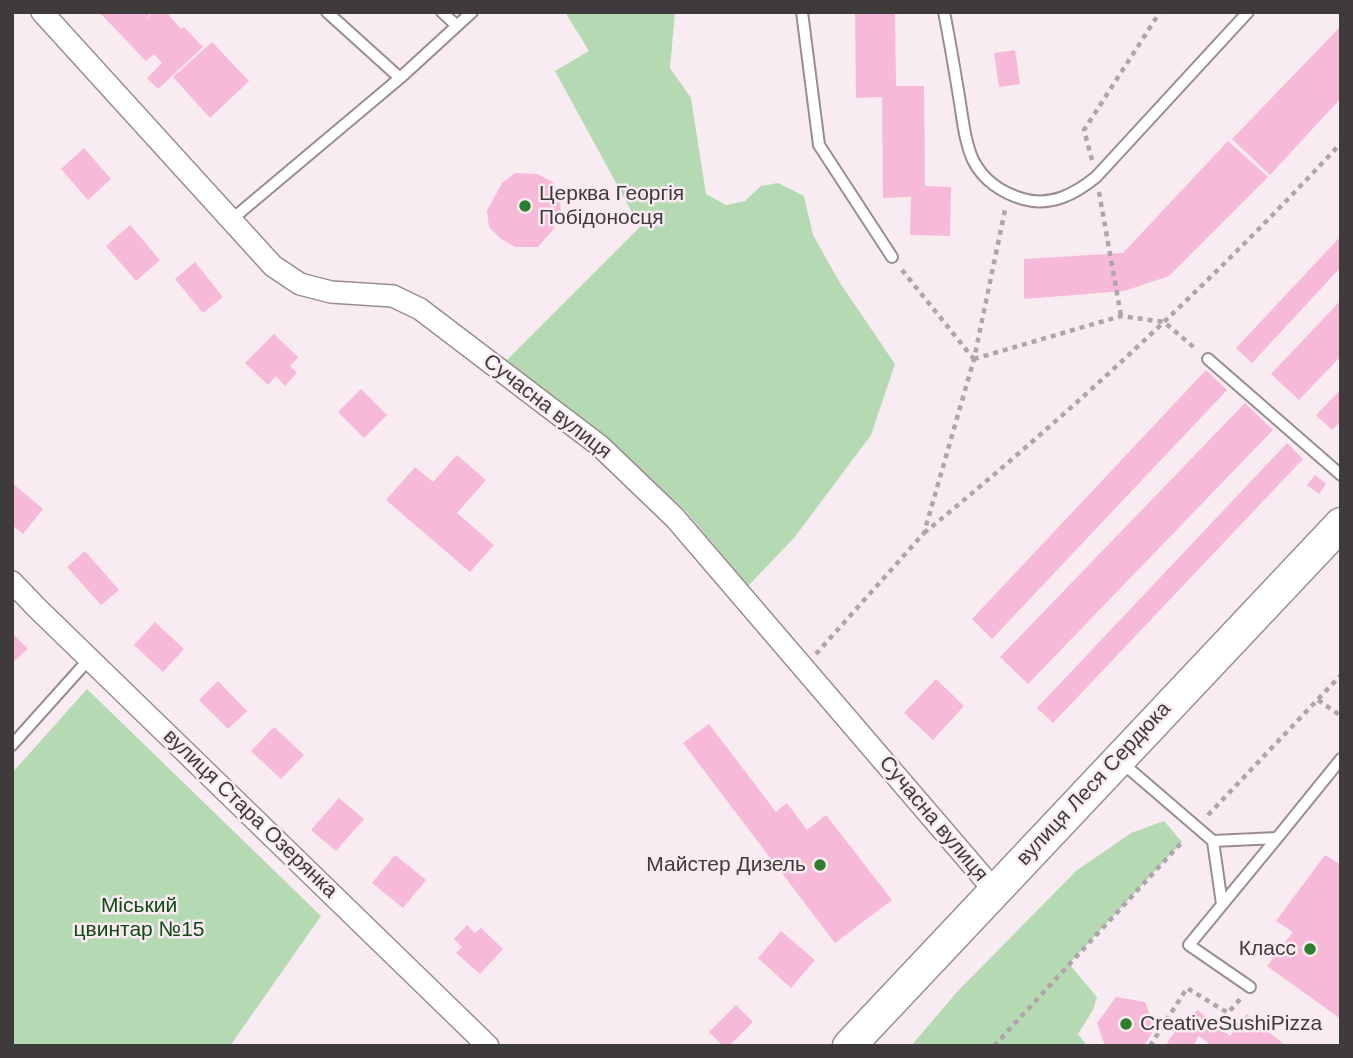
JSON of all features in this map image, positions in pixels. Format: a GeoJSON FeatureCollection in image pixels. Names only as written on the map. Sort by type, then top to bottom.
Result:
{"type":"FeatureCollection","features":[{"type":"Feature","properties":{"kind":"main road","name":"вулиця Леся Сердюка"},"geometry":{"type":"LineString","coordinates":[[849,1046],[1341,524]]}},
{"type":"Feature","properties":{"kind":"street","name":"Сучасна вулиця"},"geometry":{"type":"LineString","coordinates":[[42,12],[273,266],[300,284],[331,292],[393,296],[420,309],[600,446],[675,518],[994,890]]}},
{"type":"Feature","properties":{"kind":"street","name":"вулиця Стара Озерянка"},"geometry":{"type":"LineString","coordinates":[[12,582],[488,1046]]}},
{"type":"Feature","properties":{"kind":"lane"},"geometry":{"type":"LineString","coordinates":[[327,12],[400,78]]}},
{"type":"Feature","properties":{"kind":"lane"},"geometry":{"type":"LineString","coordinates":[[442,12],[457,26]]}},
{"type":"Feature","properties":{"kind":"lane"},"geometry":{"type":"LineString","coordinates":[[231,220],[400,78],[472,12]]}},
{"type":"Feature","properties":{"kind":"lane"},"geometry":{"type":"LineString","coordinates":[[802,12],[819,145],[892,257]]}},
{"type":"Feature","properties":{"kind":"lane"},"geometry":{"type":"LineString","coordinates":[[944,12],[967,139],[974,162],[989,181],[1008,195],[1031,201],[1055,200],[1078,192],[1096,177],[1248,12]]}},
{"type":"Feature","properties":{"kind":"lane"},"geometry":{"type":"LineString","coordinates":[[1208,359],[1341,475]]}},
{"type":"Feature","properties":{"kind":"lane"},"geometry":{"type":"LineString","coordinates":[[12,745],[90,658]]}},
{"type":"Feature","properties":{"kind":"lane"},"geometry":{"type":"LineString","coordinates":[[1118,759],[1213,841],[1222,904]]}},
{"type":"Feature","properties":{"kind":"lane"},"geometry":{"type":"LineString","coordinates":[[1250,987],[1189,944],[1341,759]]}},
{"type":"Feature","properties":{"kind":"lane"},"geometry":{"type":"LineString","coordinates":[[1213,841],[1277,838]]}},
{"type":"Feature","properties":{"kind":"path"},"geometry":{"type":"LineString","coordinates":[[804,667],[924,533],[1020,455],[1164,322],[1262,228],[1341,143]]}},
{"type":"Feature","properties":{"kind":"path"},"geometry":{"type":"LineString","coordinates":[[924,533],[974,359],[1008,195]]}},
{"type":"Feature","properties":{"kind":"path"},"geometry":{"type":"LineString","coordinates":[[892,257],[974,359]]}},
{"type":"Feature","properties":{"kind":"path"},"geometry":{"type":"LineString","coordinates":[[974,359],[1121,316],[1164,322],[1208,359]]}},
{"type":"Feature","properties":{"kind":"path"},"geometry":{"type":"LineString","coordinates":[[1208,815],[1341,675]]}},
{"type":"Feature","properties":{"kind":"path"},"geometry":{"type":"LineString","coordinates":[[1318,700],[1341,716]]}},
{"type":"Feature","properties":{"kind":"path"},"geometry":{"type":"LineString","coordinates":[[994,1046],[1182,842]]}},
{"type":"Feature","properties":{"kind":"path"},"geometry":{"type":"LineString","coordinates":[[1150,1046],[1187,988],[1228,1013],[1250,987]]}},
{"type":"Feature","properties":{"kind":"green space"},"geometry":{"type":"Polygon","coordinates":[[[565,12],[675,12],[670,68],[691,98],[706,194],[726,205],[745,201],[761,186],[778,183],[804,196],[813,235],[840,283],[895,364],[871,435],[794,538],[748,586],[684,509],[506,361],[640,227],[555,71],[589,51],[565,12]]]}},
{"type":"Feature","properties":{"kind":"green space","name":"Міський цвинтар №15"},"geometry":{"type":"Polygon","coordinates":[[[87,689],[321,916],[230,1046],[12,1046],[12,773],[87,689]]]}},
{"type":"Feature","properties":{"kind":"green space"},"geometry":{"type":"Polygon","coordinates":[[[1164,821],[1182,842],[1069,964],[1097,997],[1093,1010],[1078,1034],[1087,1046],[911,1046],[956,993],[1076,871],[1131,833],[1164,821]]]}},
{"type":"Feature","properties":{"kind":"building"},"geometry":{"type":"Polygon","coordinates":[[[99,12],[151,12],[145,20],[153,12],[166,12],[203,47],[158,89],[147,78],[162,63],[154,54],[146,61],[99,12]]]}},
{"type":"Feature","properties":{"kind":"building"},"geometry":{"type":"Polygon","coordinates":[[[855,12],[895,12],[896,86],[924,86],[925,186],[951,187],[950,236],[910,235],[911,197],[883,198],[882,97],[856,98],[855,12]]]}},
{"type":"Feature","properties":{"kind":"building"},"geometry":{"type":"Polygon","coordinates":[[[1341,26],[1341,98],[1270,175],[1232,139],[1341,26]]]}},
{"type":"Feature","properties":{"kind":"building"},"geometry":{"type":"Polygon","coordinates":[[[212,42],[249,81],[210,118],[173,77],[212,42]]]}},
{"type":"Feature","properties":{"kind":"building"},"geometry":{"type":"Polygon","coordinates":[[[1015,50],[1020,84],[999,87],[994,53],[1015,50]]]}},
{"type":"Feature","properties":{"kind":"building"},"geometry":{"type":"Polygon","coordinates":[[[1228,141],[1268,177],[1169,276],[1124,291],[1024,299],[1024,259],[1123,253],[1228,141]]]}},
{"type":"Feature","properties":{"kind":"building"},"geometry":{"type":"Polygon","coordinates":[[[84,148],[111,179],[88,200],[61,169],[84,148]]]}},
{"type":"Feature","properties":{"kind":"building","name":"Церква Георгія Побідоносця"},"geometry":{"type":"Polygon","coordinates":[[[515,173],[537,174],[553,182],[560,198],[561,215],[538,247],[515,247],[489,227],[487,211],[502,183],[515,173]]]}},
{"type":"Feature","properties":{"kind":"building"},"geometry":{"type":"Polygon","coordinates":[[[130,225],[160,260],[136,281],[106,246],[130,225]]]}},
{"type":"Feature","properties":{"kind":"building"},"geometry":{"type":"Polygon","coordinates":[[[1341,236],[1341,267],[1252,363],[1236,348],[1341,236]]]}},
{"type":"Feature","properties":{"kind":"building"},"geometry":{"type":"Polygon","coordinates":[[[195,262],[223,297],[203,313],[175,279],[195,262]]]}},
{"type":"Feature","properties":{"kind":"building"},"geometry":{"type":"Polygon","coordinates":[[[1341,300],[1341,356],[1299,400],[1271,374],[1341,300]]]}},
{"type":"Feature","properties":{"kind":"building"},"geometry":{"type":"Polygon","coordinates":[[[274,334],[298,357],[290,366],[297,373],[285,386],[276,376],[268,385],[245,363],[274,334]]]}},
{"type":"Feature","properties":{"kind":"building"},"geometry":{"type":"Polygon","coordinates":[[[1206,370],[1227,390],[992,639],[972,619],[1206,370]]]}},
{"type":"Feature","properties":{"kind":"building"},"geometry":{"type":"Polygon","coordinates":[[[361,389],[387,415],[364,438],[338,412],[361,389]]]}},
{"type":"Feature","properties":{"kind":"building"},"geometry":{"type":"Polygon","coordinates":[[[1341,389],[1341,421],[1332,430],[1316,415],[1341,389]]]}},
{"type":"Feature","properties":{"kind":"building"},"geometry":{"type":"Polygon","coordinates":[[[1245,403],[1273,430],[1028,684],[1000,657],[1245,403]]]}},
{"type":"Feature","properties":{"kind":"building"},"geometry":{"type":"Polygon","coordinates":[[[1287,443],[1303,459],[1053,723],[1037,708],[1287,443]]]}},
{"type":"Feature","properties":{"kind":"building"},"geometry":{"type":"Polygon","coordinates":[[[457,455],[486,480],[457,513],[494,545],[470,572],[386,500],[415,467],[433,482],[457,455]]]}},
{"type":"Feature","properties":{"kind":"building"},"geometry":{"type":"Polygon","coordinates":[[[1315,475],[1326,484],[1319,494],[1307,485],[1315,475]]]}},
{"type":"Feature","properties":{"kind":"building"},"geometry":{"type":"Polygon","coordinates":[[[12,483],[43,509],[23,534],[12,525],[12,483]]]}},
{"type":"Feature","properties":{"kind":"building"},"geometry":{"type":"Polygon","coordinates":[[[85,551],[119,590],[101,605],[67,567],[85,551]]]}},
{"type":"Feature","properties":{"kind":"building"},"geometry":{"type":"Polygon","coordinates":[[[155,622],[184,649],[163,672],[134,645],[155,622]]]}},
{"type":"Feature","properties":{"kind":"building"},"geometry":{"type":"Polygon","coordinates":[[[12,633],[28,649],[12,663],[12,633]]]}},
{"type":"Feature","properties":{"kind":"building"},"geometry":{"type":"Polygon","coordinates":[[[936,679],[964,706],[933,740],[904,713],[936,679]]]}},
{"type":"Feature","properties":{"kind":"building"},"geometry":{"type":"Polygon","coordinates":[[[218,681],[247,711],[228,729],[199,700],[218,681]]]}},
{"type":"Feature","properties":{"kind":"building","name":"Майстер Дизель"},"geometry":{"type":"Polygon","coordinates":[[[709,724],[776,812],[787,803],[807,830],[826,815],[892,900],[835,943],[683,743],[709,724]]]}},
{"type":"Feature","properties":{"kind":"building"},"geometry":{"type":"Polygon","coordinates":[[[274,727],[304,755],[281,779],[251,751],[274,727]]]}},
{"type":"Feature","properties":{"kind":"building"},"geometry":{"type":"Polygon","coordinates":[[[339,798],[364,819],[336,851],[311,830],[339,798]]]}},
{"type":"Feature","properties":{"kind":"building"},"geometry":{"type":"Polygon","coordinates":[[[395,855],[426,880],[403,908],[372,883],[395,855]]]}},
{"type":"Feature","properties":{"kind":"building","name":"Класс"},"geometry":{"type":"Polygon","coordinates":[[[1325,855],[1341,865],[1341,1019],[1267,966],[1293,932],[1276,921],[1325,855]]]}},
{"type":"Feature","properties":{"kind":"building"},"geometry":{"type":"Polygon","coordinates":[[[467,925],[475,933],[481,928],[503,949],[480,974],[456,953],[462,947],[454,939],[467,925]]]}},
{"type":"Feature","properties":{"kind":"building"},"geometry":{"type":"Polygon","coordinates":[[[781,931],[815,960],[791,988],[758,958],[781,931]]]}},
{"type":"Feature","properties":{"kind":"building"},"geometry":{"type":"Polygon","coordinates":[[[1116,997],[1145,1002],[1155,1028],[1144,1046],[1105,1046],[1097,1023],[1116,997]]]}},
{"type":"Feature","properties":{"kind":"building"},"geometry":{"type":"Polygon","coordinates":[[[736,1005],[753,1022],[729,1046],[723,1046],[709,1032],[736,1005]]]}},
{"type":"Feature","properties":{"kind":"building"},"geometry":{"type":"Polygon","coordinates":[[[1197,1010],[1230,1036],[1247,1014],[1286,1046],[1212,1046],[1199,1036],[1193,1046],[1165,1046],[1184,1019],[1188,1021],[1197,1010]]]}},
{"type":"Feature","properties":{"kind":"place","name":"Церква Георгія Побідоносця"},"geometry":{"type":"Point","coordinates":[525,206]}},
{"type":"Feature","properties":{"kind":"place","name":"Майстер Дизель"},"geometry":{"type":"Point","coordinates":[820,865]}},
{"type":"Feature","properties":{"kind":"place","name":"Класс"},"geometry":{"type":"Point","coordinates":[1310,949]}},
{"type":"Feature","properties":{"kind":"place","name":"CreativeSushiPizza"},"geometry":{"type":"Point","coordinates":[1126,1024]}}]}
